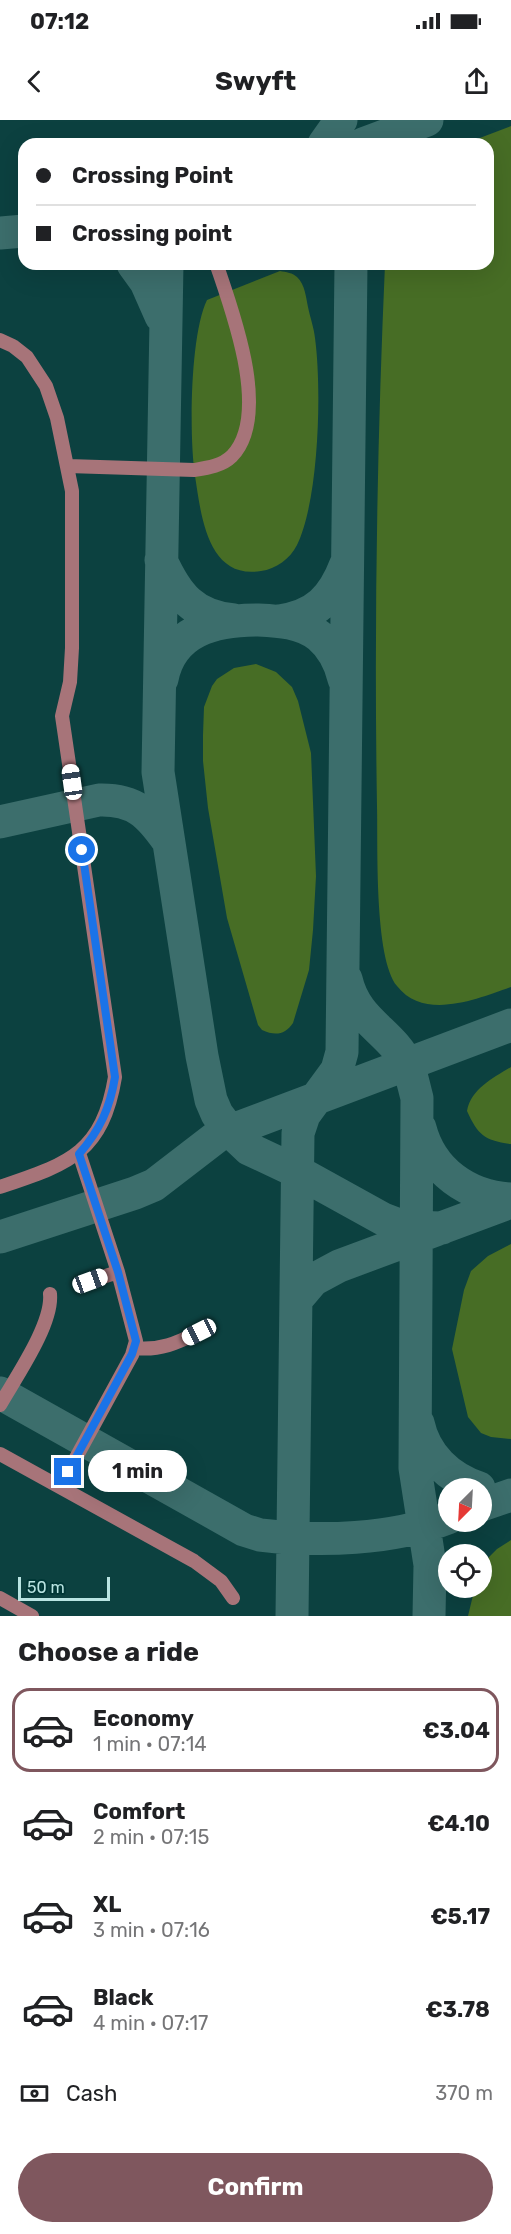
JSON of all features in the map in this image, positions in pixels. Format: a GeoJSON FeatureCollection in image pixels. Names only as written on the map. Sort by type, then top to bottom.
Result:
{"type":"FeatureCollection","features":[{"type":"Feature","properties":{"kind":"lane"},"geometry":{"type":"LineString","coordinates":[[68,466],[194,470],[213,467],[231,457],[242,442],[248,427],[249,375],[218,270]]}},
{"type":"Feature","properties":{"kind":"lane"},"geometry":{"type":"LineString","coordinates":[[0,340],[13,346],[27,357],[46,386],[57,418],[68,466],[73,506],[72,648],[70,682],[62,716],[115,1077],[111,1101],[98,1129],[79,1154],[54,1168],[0,1187]]}},
{"type":"Feature","properties":{"kind":"lane"},"geometry":{"type":"LineString","coordinates":[[60,1487],[108,1401],[136,1341],[118,1272],[79,1154]]}},
{"type":"Feature","properties":{"kind":"lane"},"geometry":{"type":"LineString","coordinates":[[90,1281],[118,1272]]}},
{"type":"Feature","properties":{"kind":"lane"},"geometry":{"type":"LineString","coordinates":[[0,1405],[43,1328],[50,1312],[50,1293]]}},
{"type":"Feature","properties":{"kind":"lane"},"geometry":{"type":"LineString","coordinates":[[134,1348],[147,1350],[168,1347],[199,1332]]}},
{"type":"Feature","properties":{"kind":"lane"},"geometry":{"type":"LineString","coordinates":[[0,1454],[207,1570],[221,1581],[233,1598]]}},
{"type":"Feature","properties":{"kind":"lane"},"geometry":{"type":"LineString","coordinates":[[0,1598],[32,1616]]}},
{"type":"Feature","properties":{"kind":"green space"},"geometry":{"type":"Polygon","coordinates":[[[511,126],[511,987],[468,1001],[436,1005],[422,1003],[408,997],[397,986],[384,952],[379,901],[376,603],[385,270],[494,270],[494,138],[480,138],[511,126]]]}},
{"type":"Feature","properties":{"kind":"green space"},"geometry":{"type":"Polygon","coordinates":[[[280,271],[294,275],[302,283],[314,334],[318,414],[314,473],[304,525],[294,550],[277,566],[261,571],[243,571],[229,565],[218,555],[210,541],[200,508],[192,437],[194,361],[201,316],[207,300],[280,271]]]}},
{"type":"Feature","properties":{"kind":"green space"},"geometry":{"type":"Polygon","coordinates":[[[256,664],[276,672],[292,687],[298,701],[311,753],[316,876],[309,970],[293,1023],[287,1030],[275,1034],[262,1030],[258,1025],[227,918],[208,808],[203,761],[204,707],[212,686],[217,679],[234,668],[256,664]]]}},
{"type":"Feature","properties":{"kind":"green space"},"geometry":{"type":"Polygon","coordinates":[[[511,1067],[510,1144],[494,1141],[483,1135],[467,1111],[469,1103],[478,1090],[511,1067]]]}},
{"type":"Feature","properties":{"kind":"green space"},"geometry":{"type":"Polygon","coordinates":[[[511,1244],[511,1439],[491,1437],[481,1433],[468,1417],[452,1349],[464,1290],[471,1271],[488,1256],[511,1244]]]}},
{"type":"Feature","properties":{"kind":"green space"},"geometry":{"type":"Polygon","coordinates":[[[511,1540],[511,1616],[468,1616],[472,1598],[492,1598],[492,1554],[511,1540]]]}},
{"type":"Feature","properties":{"kind":"taxiway"},"geometry":{"type":"LineString","coordinates":[[328,138],[341,120]]}},
{"type":"Feature","properties":{"kind":"taxiway"},"geometry":{"type":"LineString","coordinates":[[379,138],[427,120]]}},
{"type":"Feature","properties":{"kind":"taxiway"},"geometry":{"type":"LineString","coordinates":[[0,233],[18,232]]}},
{"type":"Feature","properties":{"kind":"taxiway"},"geometry":{"type":"LineString","coordinates":[[137,270],[146,282],[161,316]]}},
{"type":"Feature","properties":{"kind":"taxiway"},"geometry":{"type":"LineString","coordinates":[[167,270],[158,772],[202,1056],[211,1100],[217,1114],[230,1131],[249,1149],[298,1172],[383,1219],[404,1227],[442,1228]]}},
{"type":"Feature","properties":{"kind":"taxiway"},"geometry":{"type":"LineString","coordinates":[[292,1616],[298,1133],[304,1115],[337,1070],[342,1052],[351,270]]}},
{"type":"Feature","properties":{"kind":"taxiway"},"geometry":{"type":"LineString","coordinates":[[161,560],[173,584],[188,602],[208,614],[234,620]]}},
{"type":"Feature","properties":{"kind":"taxiway"},"geometry":{"type":"LineString","coordinates":[[279,621],[303,615],[322,603],[335,587],[346,564]]}},
{"type":"Feature","properties":{"kind":"taxiway"},"geometry":{"type":"LineString","coordinates":[[162,679],[167,662],[175,649],[197,631],[226,622],[258,620],[297,625],[312,631],[328,645],[335,655],[344,679]]}},
{"type":"Feature","properties":{"kind":"taxiway"},"geometry":{"type":"LineString","coordinates":[[0,822],[99,800],[112,800],[132,805],[140,810],[168,841]]}},
{"type":"Feature","properties":{"kind":"taxiway"},"geometry":{"type":"LineString","coordinates":[[346,979],[358,1006],[401,1054],[408,1066],[417,1098],[415,1468],[430,1565],[429,1616]]}},
{"type":"Feature","properties":{"kind":"taxiway"},"geometry":{"type":"LineString","coordinates":[[0,1237],[135,1193],[154,1185],[219,1135],[511,1025]]}},
{"type":"Feature","properties":{"kind":"taxiway"},"geometry":{"type":"LineString","coordinates":[[420,1128],[433,1157],[454,1179],[480,1193],[511,1199]]}},
{"type":"Feature","properties":{"kind":"taxiway"},"geometry":{"type":"LineString","coordinates":[[296,1300],[313,1280],[339,1266],[511,1202]]}},
{"type":"Feature","properties":{"kind":"taxiway"},"geometry":{"type":"LineString","coordinates":[[0,1393],[244,1530],[260,1535],[307,1538],[356,1537],[403,1531],[438,1521]]}},
{"type":"Feature","properties":{"kind":"taxiway"},"geometry":{"type":"LineString","coordinates":[[418,1423],[421,1435],[432,1455],[448,1472],[458,1478]]}},
{"type":"Feature","properties":{"kind":"taxiway"},"geometry":{"type":"LineString","coordinates":[[492,1502],[511,1495]]}},
{"type":"Feature","properties":{"kind":"route"},"geometry":{"type":"LineString","coordinates":[[68,1472],[132,1354],[136,1341],[118,1272],[79,1154],[98,1129],[111,1101],[115,1077],[82,850]]}}]}
